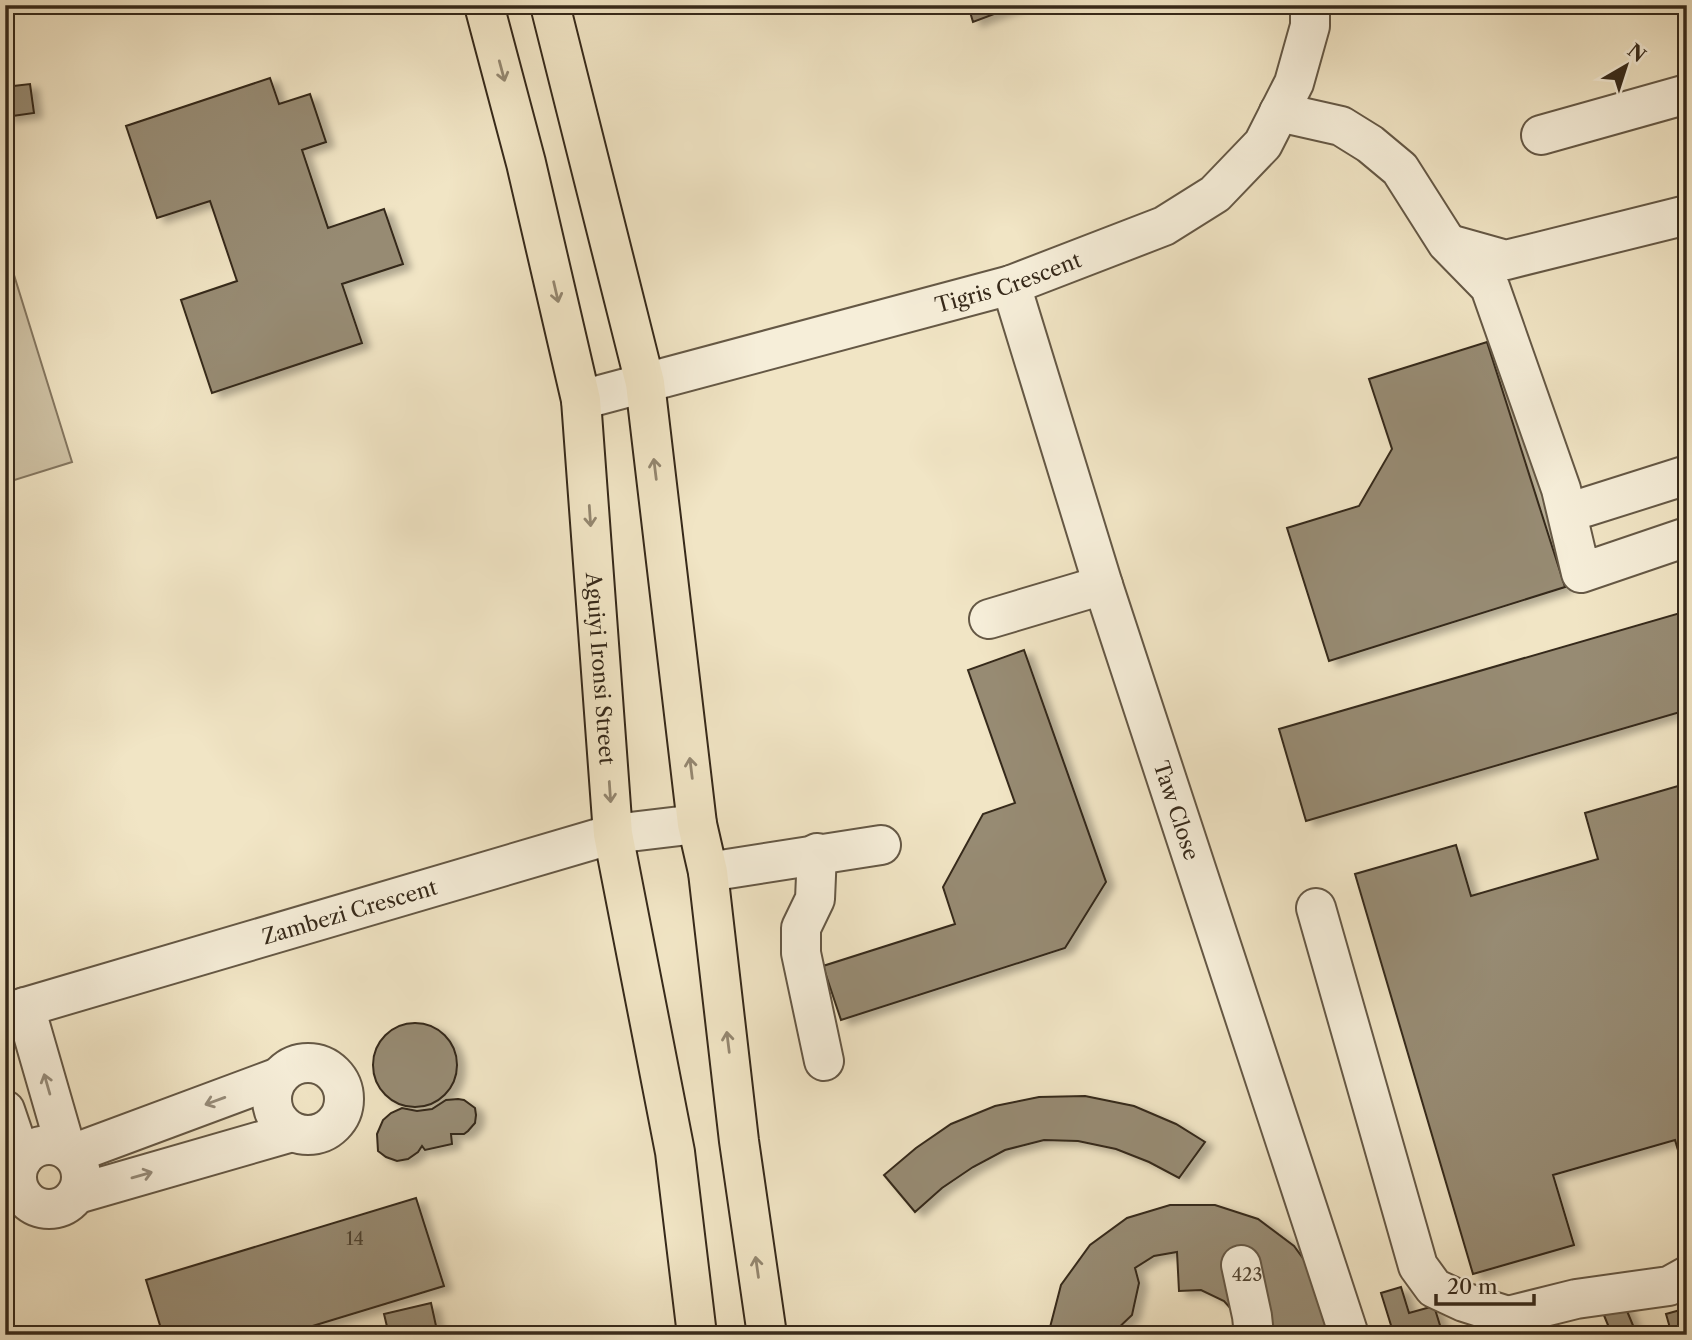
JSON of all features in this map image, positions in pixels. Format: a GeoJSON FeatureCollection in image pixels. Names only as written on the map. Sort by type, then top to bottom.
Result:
{"type":"FeatureCollection","features":[{"type":"Feature","properties":{"kind":"main road","name":"Aguiyi Ironsi Street"},"geometry":{"type":"LineString","coordinates":[[484,5],[526,163],[581,400],[613,834],[676,1152],[697,1335]]}},
{"type":"Feature","properties":{"kind":"main road"},"geometry":{"type":"LineString","coordinates":[[550,5],[645,383],[697,824],[708,872],[739,1141],[767,1335]]}},
{"type":"Feature","properties":{"kind":"street","name":"Tigris Crescent"},"geometry":{"type":"LineString","coordinates":[[581,400],[1011,285],[1164,226],[1215,194],[1263,144],[1294,83],[1310,26],[1310,5]]}},
{"type":"Feature","properties":{"kind":"street"},"geometry":{"type":"LineString","coordinates":[[1541,135],[1687,94]]}},
{"type":"Feature","properties":{"kind":"street"},"geometry":{"type":"LineString","coordinates":[[1279,112],[1341,126],[1370,144],[1400,169],[1447,243],[1490,286],[1561,489],[1581,573],[1687,537]]}},
{"type":"Feature","properties":{"kind":"street"},"geometry":{"type":"LineString","coordinates":[[1447,243],[1506,260],[1687,215]]}},
{"type":"Feature","properties":{"kind":"street"},"geometry":{"type":"LineString","coordinates":[[1506,260],[1606,565]]}},
{"type":"Feature","properties":{"kind":"street","name":"Taw Close"},"geometry":{"type":"LineString","coordinates":[[1011,285],[1103,585],[1349,1335]]}},
{"type":"Feature","properties":{"kind":"street"},"geometry":{"type":"LineString","coordinates":[[1586,507],[1687,475]]}},
{"type":"Feature","properties":{"kind":"street"},"geometry":{"type":"LineString","coordinates":[[989,620],[1103,585]]}},
{"type":"Feature","properties":{"kind":"street","name":"Zambezi Crescent"},"geometry":{"type":"LineString","coordinates":[[15,1010],[613,834],[697,824]]}},
{"type":"Feature","properties":{"kind":"street"},"geometry":{"type":"LineString","coordinates":[[708,872],[881,845]]}},
{"type":"Feature","properties":{"kind":"street"},"geometry":{"type":"LineString","coordinates":[[817,853],[815,899],[801,928],[801,953],[824,1061]]}},
{"type":"Feature","properties":{"kind":"street"},"geometry":{"type":"LineString","coordinates":[[1316,908],[1418,1266],[1434,1288],[1464,1302],[1501,1326],[1576,1299],[1669,1286],[1687,1276]]}},
{"type":"Feature","properties":{"kind":"street"},"geometry":{"type":"LineString","coordinates":[[15,1010],[69,1152]]}},
{"type":"Feature","properties":{"kind":"street"},"geometry":{"type":"LineString","coordinates":[[313,1063],[325,1067],[335,1075],[345,1098],[337,1122],[316,1135],[292,1132],[281,1124],[275,1113],[273,1088],[279,1077],[288,1069],[300,1064],[313,1063]]}},
{"type":"Feature","properties":{"kind":"street"},"geometry":{"type":"LineString","coordinates":[[69,1152],[279,1077]]}},
{"type":"Feature","properties":{"kind":"street"},"geometry":{"type":"LineString","coordinates":[[5,1110],[22,1160]]}},
{"type":"Feature","properties":{"kind":"street"},"geometry":{"type":"LineString","coordinates":[[77,1194],[292,1132]]}},
{"type":"Feature","properties":{"kind":"street"},"geometry":{"type":"LineString","coordinates":[[54,1145],[69,1152],[78,1161],[80,1170],[81,1182],[77,1194],[68,1203],[57,1208],[32,1204],[23,1196],[18,1184],[17,1172],[22,1160],[30,1151],[42,1146],[54,1145]]}},
{"type":"Feature","properties":{"kind":"street"},"geometry":{"type":"LineString","coordinates":[[1241,1265],[1254,1335]]}},
{"type":"Feature","properties":{"kind":"shaded area"},"geometry":{"type":"Polygon","coordinates":[[[5,246],[72,462],[5,483],[5,246]]]}},
{"type":"Feature","properties":{"kind":"building"},"geometry":{"type":"Polygon","coordinates":[[[968,5],[1018,5],[973,22],[968,5]]]}},
{"type":"Feature","properties":{"kind":"building"},"geometry":{"type":"Polygon","coordinates":[[[270,78],[279,104],[310,94],[326,142],[302,150],[328,228],[384,209],[403,264],[342,284],[362,343],[212,393],[181,300],[237,281],[210,201],[157,218],[126,126],[270,78]]]}},
{"type":"Feature","properties":{"kind":"building"},"geometry":{"type":"Polygon","coordinates":[[[30,84],[34,113],[5,117],[5,87],[30,84]]]}},
{"type":"Feature","properties":{"kind":"building"},"geometry":{"type":"Polygon","coordinates":[[[1487,342],[1565,587],[1329,661],[1287,528],[1359,506],[1392,449],[1369,379],[1487,342]]]}},
{"type":"Feature","properties":{"kind":"building"},"geometry":{"type":"Polygon","coordinates":[[[1687,611],[1687,710],[1306,821],[1279,729],[1687,611]]]}},
{"type":"Feature","properties":{"kind":"building"},"geometry":{"type":"Polygon","coordinates":[[[1024,650],[1106,882],[1065,948],[841,1020],[823,966],[955,924],[943,887],[983,814],[1015,803],[968,670],[1024,650]]]}},
{"type":"Feature","properties":{"kind":"building"},"geometry":{"type":"Polygon","coordinates":[[[1685,784],[1687,1181],[1675,1140],[1553,1175],[1574,1245],[1473,1274],[1355,874],[1456,845],[1471,896],[1598,859],[1585,813],[1685,784]]]}},
{"type":"Feature","properties":{"kind":"building"},"geometry":{"type":"Polygon","coordinates":[[[415,1023],[431,1026],[445,1035],[454,1049],[457,1065],[454,1081],[445,1095],[431,1104],[415,1107],[399,1104],[385,1095],[376,1081],[373,1065],[376,1049],[385,1035],[399,1026],[415,1023]]]}},
{"type":"Feature","properties":{"kind":"building"},"geometry":{"type":"Polygon","coordinates":[[[1085,1096],[1134,1106],[1176,1124],[1205,1142],[1179,1178],[1116,1149],[1078,1141],[1044,1140],[1005,1150],[973,1167],[942,1188],[915,1212],[884,1175],[916,1148],[951,1124],[995,1106],[1039,1097],[1085,1096]]]}},
{"type":"Feature","properties":{"kind":"building"},"geometry":{"type":"Polygon","coordinates":[[[458,1099],[475,1108],[475,1123],[464,1134],[451,1134],[452,1144],[425,1150],[422,1146],[408,1159],[397,1161],[378,1151],[377,1134],[383,1120],[391,1113],[402,1108],[417,1111],[432,1109],[446,1100],[458,1099]]]}},
{"type":"Feature","properties":{"kind":"building"},"geometry":{"type":"Polygon","coordinates":[[[416,1198],[444,1286],[283,1335],[163,1335],[146,1280],[416,1198]]]}},
{"type":"Feature","properties":{"kind":"building"},"geometry":{"type":"Polygon","coordinates":[[[1170,1205],[1215,1205],[1258,1219],[1294,1246],[1321,1283],[1335,1335],[1283,1335],[1283,1331],[1265,1335],[1239,1318],[1224,1301],[1201,1290],[1179,1291],[1177,1252],[1154,1256],[1135,1268],[1139,1283],[1132,1315],[1111,1335],[1048,1335],[1061,1285],[1090,1245],[1127,1218],[1170,1205]]]}},
{"type":"Feature","properties":{"kind":"building"},"geometry":{"type":"Polygon","coordinates":[[[1401,1287],[1409,1313],[1434,1306],[1443,1335],[1394,1335],[1381,1293],[1401,1287]]]}},
{"type":"Feature","properties":{"kind":"building"},"geometry":{"type":"Polygon","coordinates":[[[1622,1299],[1637,1335],[1612,1335],[1601,1308],[1622,1299]]]}},
{"type":"Feature","properties":{"kind":"building"},"geometry":{"type":"Polygon","coordinates":[[[431,1303],[438,1335],[389,1335],[384,1314],[431,1303]]]}},
{"type":"Feature","properties":{"kind":"building"},"geometry":{"type":"Polygon","coordinates":[[[1687,1308],[1687,1335],[1672,1335],[1666,1314],[1687,1308]]]}}]}
